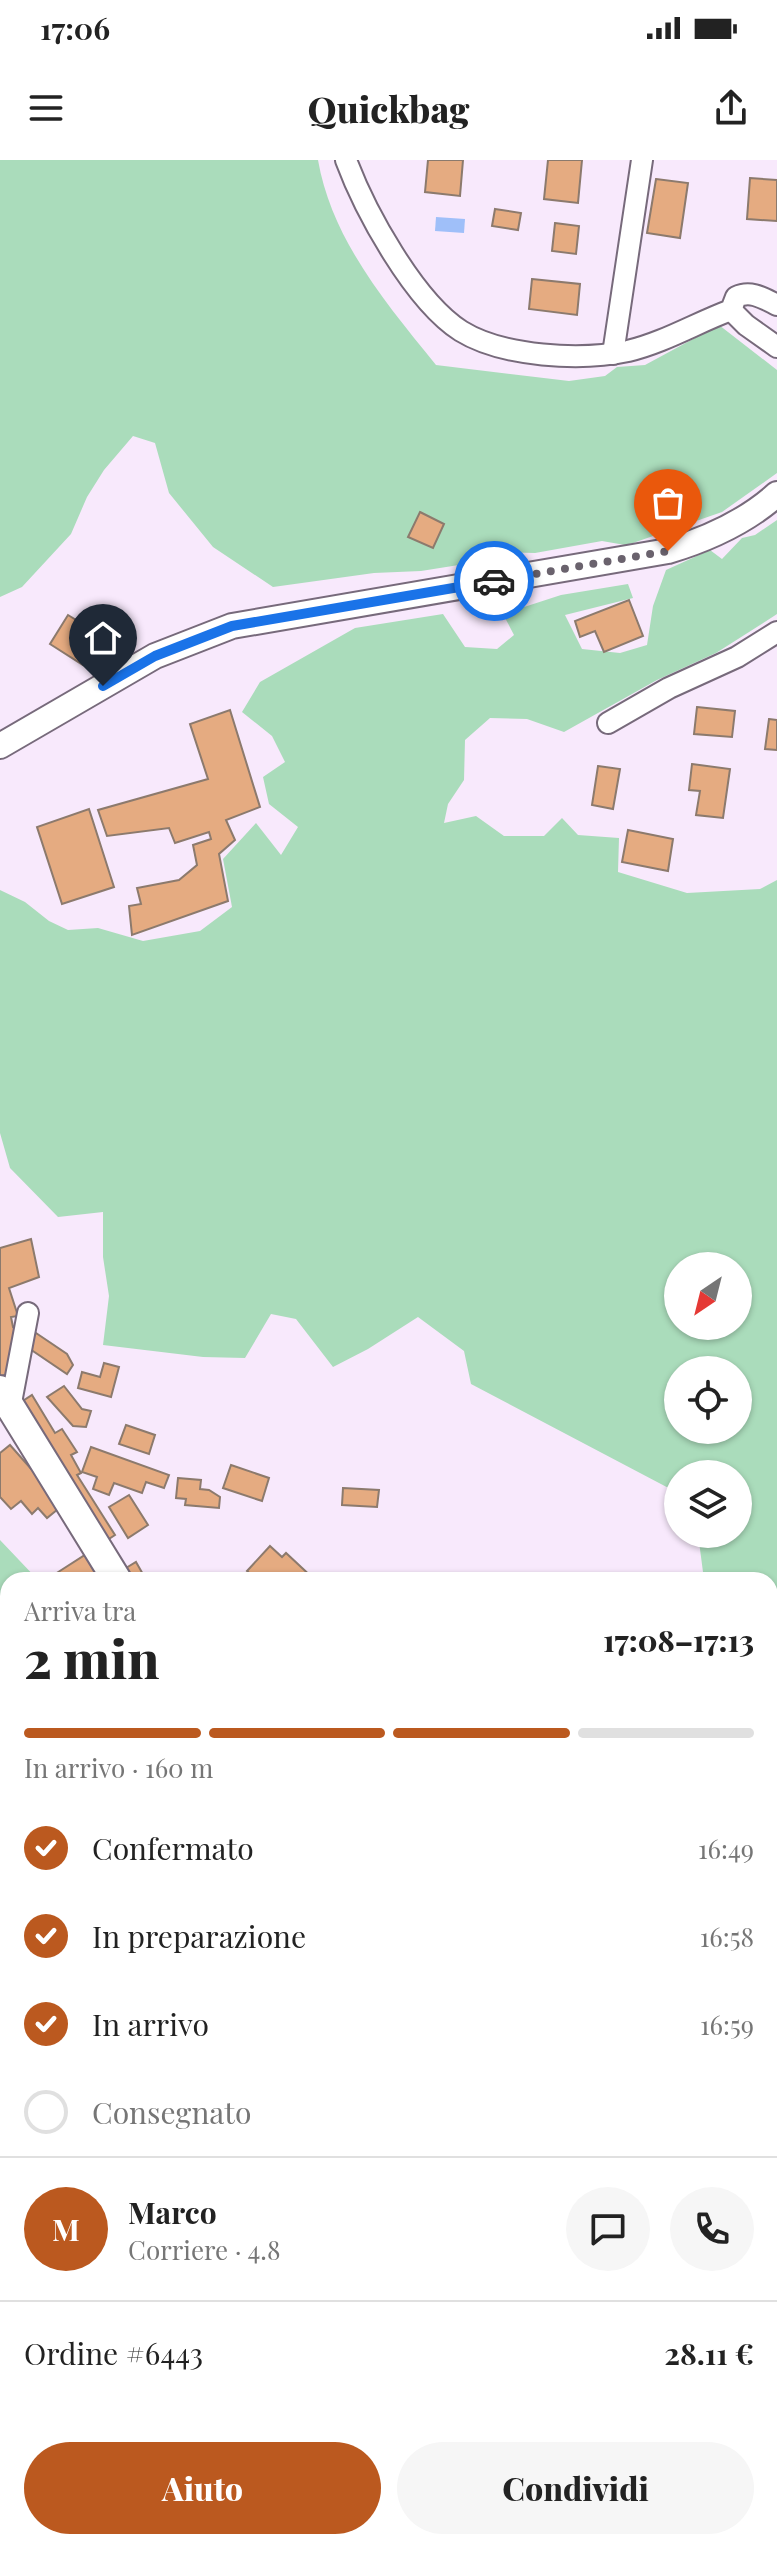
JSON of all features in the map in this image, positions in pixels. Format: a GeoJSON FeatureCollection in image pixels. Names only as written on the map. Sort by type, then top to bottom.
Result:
{"type":"FeatureCollection","features":[{"type":"Feature","properties":{"kind":"main road"},"geometry":{"type":"LineString","coordinates":[[5,1399],[112,1572]]}},
{"type":"Feature","properties":{"kind":"street"},"geometry":{"type":"LineString","coordinates":[[346,160],[365,203],[402,265],[429,301],[459,330],[497,346],[562,355],[613,354],[668,339],[731,310],[736,297],[742,294],[758,295],[777,305]]}},
{"type":"Feature","properties":{"kind":"street"},"geometry":{"type":"LineString","coordinates":[[613,354],[642,160]]}},
{"type":"Feature","properties":{"kind":"street"},"geometry":{"type":"LineString","coordinates":[[731,310],[777,347]]}},
{"type":"Feature","properties":{"kind":"street"},"geometry":{"type":"LineString","coordinates":[[0,746],[155,656],[232,626],[668,551],[725,529],[758,510],[777,494]]}},
{"type":"Feature","properties":{"kind":"street"},"geometry":{"type":"LineString","coordinates":[[608,723],[669,688],[737,657],[777,632]]}},
{"type":"Feature","properties":{"kind":"street"},"geometry":{"type":"LineString","coordinates":[[5,1399],[28,1313]]}},
{"type":"Feature","properties":{"kind":"green space"},"geometry":{"type":"Polygon","coordinates":[[[0,160],[318,160],[335,217],[348,244],[380,294],[436,365],[569,381],[605,376],[617,367],[645,365],[719,325],[777,370],[777,473],[722,512],[625,545],[602,541],[535,553],[500,552],[465,564],[421,571],[374,573],[273,587],[213,547],[169,493],[155,443],[133,436],[104,470],[87,497],[71,534],[22,587],[0,597],[0,160]]]}},
{"type":"Feature","properties":{"kind":"green space"},"geometry":{"type":"Polygon","coordinates":[[[777,520],[777,614],[716,653],[657,680],[564,732],[527,719],[490,718],[465,740],[464,780],[448,804],[444,823],[476,816],[504,836],[544,836],[562,818],[578,835],[619,838],[618,872],[687,893],[760,889],[777,880],[777,1572],[703,1572],[700,1548],[752,1548],[752,1460],[664,1460],[664,1486],[471,1384],[464,1351],[418,1317],[333,1367],[296,1319],[271,1314],[245,1358],[203,1357],[103,1345],[109,1296],[103,1257],[103,1212],[58,1217],[10,1168],[0,1133],[0,890],[68,930],[98,928],[143,941],[200,931],[232,907],[223,859],[256,823],[281,855],[298,827],[269,804],[263,777],[285,762],[272,736],[242,712],[260,682],[355,628],[443,614],[465,647],[497,649],[514,635],[503,614],[561,595],[628,584],[633,598],[565,615],[582,649],[620,653],[647,645],[653,606],[666,570],[710,550],[722,559],[742,538],[755,535],[777,520]]]}},
{"type":"Feature","properties":{"kind":"green space"},"geometry":{"type":"Polygon","coordinates":[[[0,1540],[30,1572],[0,1572],[0,1540]]]}},
{"type":"Feature","properties":{"kind":"water"},"geometry":{"type":"Polygon","coordinates":[[[436,217],[465,219],[464,233],[435,231],[436,217]]]}},
{"type":"Feature","properties":{"kind":"building"},"geometry":{"type":"Polygon","coordinates":[[[428,160],[463,160],[460,196],[425,192],[428,160]]]}},
{"type":"Feature","properties":{"kind":"building"},"geometry":{"type":"Polygon","coordinates":[[[548,160],[582,160],[578,203],[544,199],[548,160]]]}},
{"type":"Feature","properties":{"kind":"building"},"geometry":{"type":"Polygon","coordinates":[[[750,178],[777,180],[777,221],[747,219],[750,178]]]}},
{"type":"Feature","properties":{"kind":"building"},"geometry":{"type":"Polygon","coordinates":[[[656,179],[688,183],[680,238],[647,233],[656,179]]]}},
{"type":"Feature","properties":{"kind":"building"},"geometry":{"type":"Polygon","coordinates":[[[495,209],[521,213],[518,230],[492,226],[495,209]]]}},
{"type":"Feature","properties":{"kind":"building"},"geometry":{"type":"Polygon","coordinates":[[[555,223],[579,226],[576,254],[552,251],[555,223]]]}},
{"type":"Feature","properties":{"kind":"building"},"geometry":{"type":"Polygon","coordinates":[[[532,279],[580,284],[577,315],[529,309],[532,279]]]}},
{"type":"Feature","properties":{"kind":"building"},"geometry":{"type":"Polygon","coordinates":[[[420,512],[444,524],[433,548],[408,537],[420,512]]]}},
{"type":"Feature","properties":{"kind":"building"},"geometry":{"type":"Polygon","coordinates":[[[629,600],[643,636],[604,652],[595,631],[580,637],[575,621],[629,600]]]}},
{"type":"Feature","properties":{"kind":"building"},"geometry":{"type":"Polygon","coordinates":[[[68,615],[81,623],[72,637],[92,650],[83,665],[50,644],[68,615]]]}},
{"type":"Feature","properties":{"kind":"building"},"geometry":{"type":"Polygon","coordinates":[[[697,707],[735,711],[732,737],[694,734],[697,707]]]}},
{"type":"Feature","properties":{"kind":"building"},"geometry":{"type":"Polygon","coordinates":[[[230,710],[260,807],[226,820],[235,840],[219,854],[228,901],[132,935],[129,906],[141,904],[137,888],[179,880],[197,865],[193,845],[211,839],[209,832],[175,843],[169,828],[107,836],[98,810],[208,779],[190,724],[230,710]]]}},
{"type":"Feature","properties":{"kind":"building"},"geometry":{"type":"Polygon","coordinates":[[[769,719],[777,720],[777,750],[765,749],[769,719]]]}},
{"type":"Feature","properties":{"kind":"building"},"geometry":{"type":"Polygon","coordinates":[[[692,764],[730,769],[723,818],[696,815],[700,791],[689,790],[692,764]]]}},
{"type":"Feature","properties":{"kind":"building"},"geometry":{"type":"Polygon","coordinates":[[[598,766],[620,769],[613,809],[592,805],[598,766]]]}},
{"type":"Feature","properties":{"kind":"building"},"geometry":{"type":"Polygon","coordinates":[[[89,809],[114,887],[62,904],[37,827],[89,809]]]}},
{"type":"Feature","properties":{"kind":"building"},"geometry":{"type":"Polygon","coordinates":[[[628,830],[673,839],[668,871],[622,862],[628,830]]]}},
{"type":"Feature","properties":{"kind":"building"},"geometry":{"type":"Polygon","coordinates":[[[31,1239],[39,1277],[9,1288],[18,1316],[11,1317],[13,1327],[17,1326],[10,1374],[0,1376],[0,1248],[31,1239]]]}},
{"type":"Feature","properties":{"kind":"building"},"geometry":{"type":"Polygon","coordinates":[[[36,1333],[67,1354],[73,1365],[67,1374],[27,1347],[36,1333]]]}},
{"type":"Feature","properties":{"kind":"building"},"geometry":{"type":"Polygon","coordinates":[[[104,1363],[119,1367],[111,1397],[78,1388],[82,1372],[100,1377],[104,1363]]]}},
{"type":"Feature","properties":{"kind":"building"},"geometry":{"type":"Polygon","coordinates":[[[64,1386],[82,1409],[91,1411],[86,1427],[73,1426],[47,1397],[64,1386]]]}},
{"type":"Feature","properties":{"kind":"building"},"geometry":{"type":"Polygon","coordinates":[[[32,1395],[55,1433],[62,1429],[77,1452],[71,1455],[81,1473],[77,1475],[115,1535],[101,1544],[15,1406],[32,1395]]]}},
{"type":"Feature","properties":{"kind":"building"},"geometry":{"type":"Polygon","coordinates":[[[126,1425],[155,1435],[149,1454],[119,1444],[126,1425]]]}},
{"type":"Feature","properties":{"kind":"building"},"geometry":{"type":"Polygon","coordinates":[[[10,1445],[63,1505],[47,1518],[38,1508],[32,1514],[21,1501],[11,1509],[0,1497],[0,1453],[10,1445]]]}},
{"type":"Feature","properties":{"kind":"building"},"geometry":{"type":"Polygon","coordinates":[[[91,1447],[169,1475],[164,1488],[146,1482],[142,1493],[114,1483],[109,1495],[93,1489],[97,1477],[82,1472],[91,1447]]]}},
{"type":"Feature","properties":{"kind":"building"},"geometry":{"type":"Polygon","coordinates":[[[231,1465],[269,1478],[262,1501],[223,1488],[231,1465]]]}},
{"type":"Feature","properties":{"kind":"building"},"geometry":{"type":"Polygon","coordinates":[[[178,1478],[201,1480],[200,1489],[209,1490],[220,1497],[219,1508],[185,1505],[186,1499],[176,1498],[178,1478]]]}},
{"type":"Feature","properties":{"kind":"building"},"geometry":{"type":"Polygon","coordinates":[[[343,1488],[379,1490],[377,1507],[342,1505],[343,1488]]]}},
{"type":"Feature","properties":{"kind":"building"},"geometry":{"type":"Polygon","coordinates":[[[129,1495],[148,1525],[128,1538],[109,1507],[129,1495]]]}},
{"type":"Feature","properties":{"kind":"building"},"geometry":{"type":"Polygon","coordinates":[[[270,1546],[282,1557],[286,1553],[306,1572],[248,1572],[270,1546]]]}},
{"type":"Feature","properties":{"kind":"building"},"geometry":{"type":"Polygon","coordinates":[[[88,1553],[100,1572],[58,1572],[88,1553]]]}},
{"type":"Feature","properties":{"kind":"building"},"geometry":{"type":"Polygon","coordinates":[[[136,1562],[142,1572],[129,1572],[126,1568],[136,1562]]]}},
{"type":"Feature","properties":{"kind":"way so far"},"geometry":{"type":"LineString","coordinates":[[494,581],[668,551]]}},
{"type":"Feature","properties":{"kind":"route"},"geometry":{"type":"LineString","coordinates":[[103,686],[155,656],[232,626],[494,581]]}}]}
